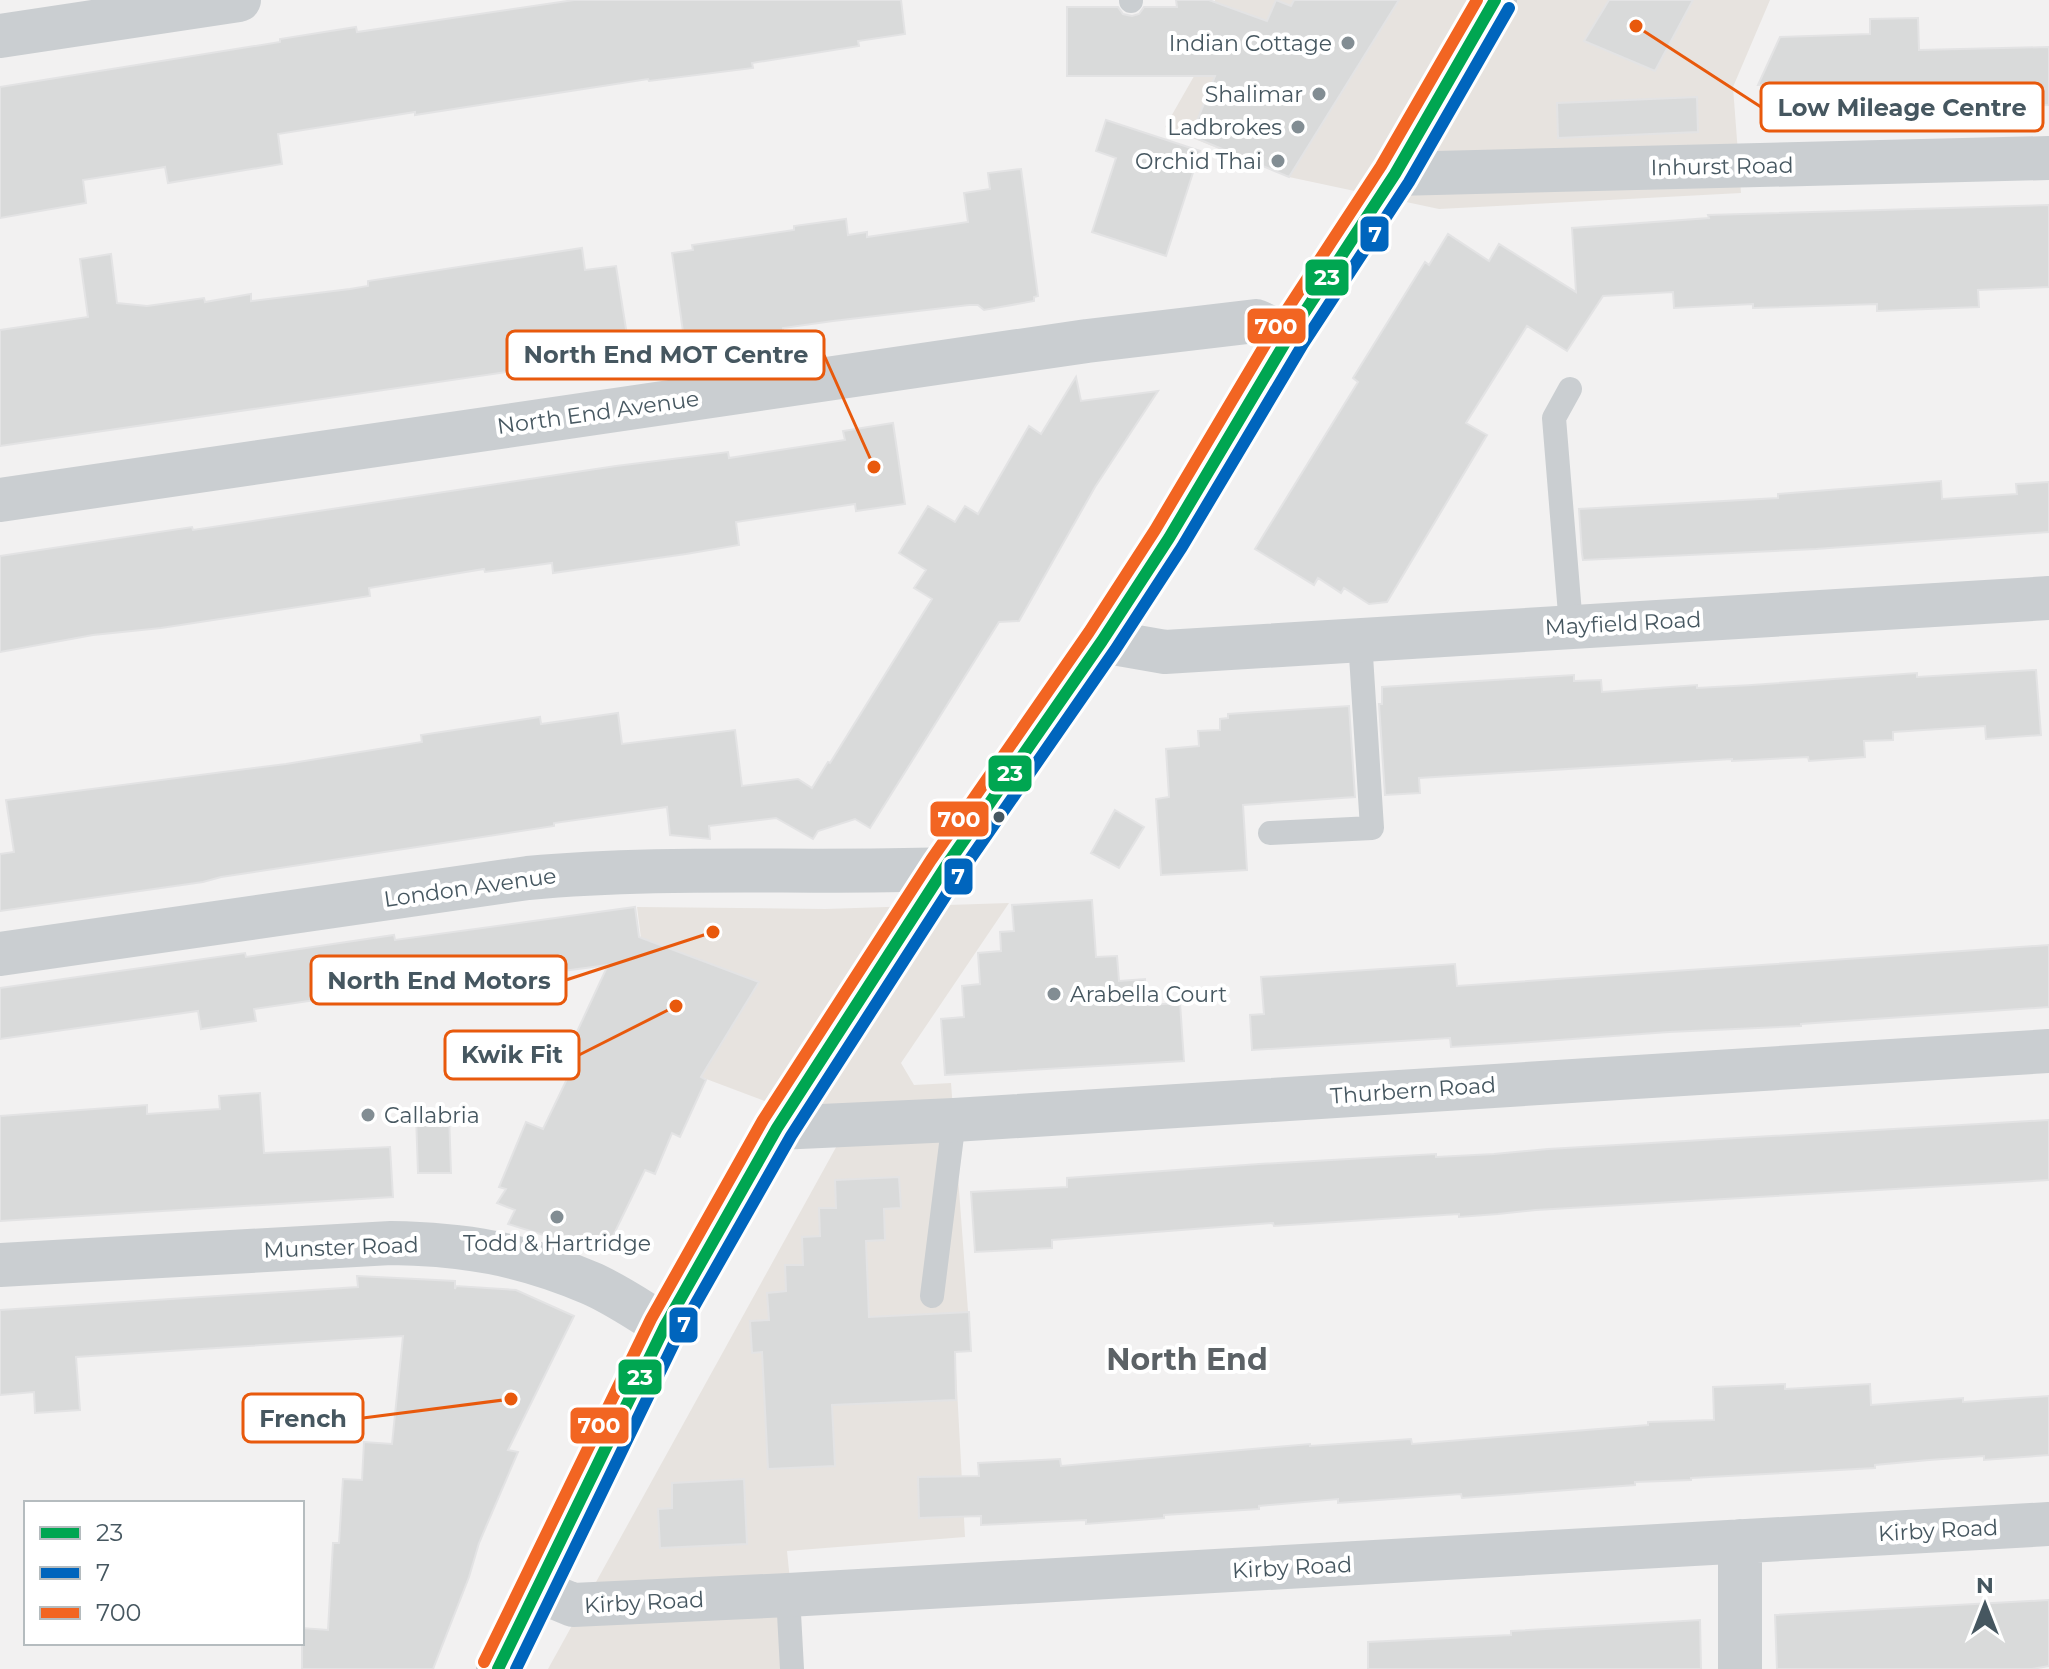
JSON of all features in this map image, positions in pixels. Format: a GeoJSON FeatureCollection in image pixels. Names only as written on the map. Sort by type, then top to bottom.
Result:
{"type":"FeatureCollection","features":[{"type":"Feature","properties":{"kind":"main road"},"geometry":{"type":"LineString","coordinates":[[498,1669],[665,1326],[777,1128],[944,869],[1102,641],[1169,538],[1289,336],[1395,174],[1495,0]]}},
{"type":"Feature","properties":{"kind":"street"},"geometry":{"type":"LineString","coordinates":[[0,36],[239,0]]}},
{"type":"Feature","properties":{"kind":"street","name":"Inhurst Road"},"geometry":{"type":"LineString","coordinates":[[1395,174],[2049,158]]}},
{"type":"Feature","properties":{"kind":"street","name":"North End Avenue"},"geometry":{"type":"LineString","coordinates":[[0,500],[1087,341],[1256,321],[1289,336]]}},
{"type":"Feature","properties":{"kind":"street","name":"Mayfield Road"},"geometry":{"type":"LineString","coordinates":[[1102,641],[1165,652],[2049,598]]}},
{"type":"Feature","properties":{"kind":"street","name":"London Avenue"},"geometry":{"type":"LineString","coordinates":[[0,954],[528,878],[603,871],[866,872],[944,869]]}},
{"type":"Feature","properties":{"kind":"street","name":"Thurbern Road"},"geometry":{"type":"LineString","coordinates":[[777,1128],[954,1120],[2049,1051]]}},
{"type":"Feature","properties":{"kind":"street","name":"Munster Road"},"geometry":{"type":"LineString","coordinates":[[0,1265],[435,1243],[484,1249],[525,1259],[592,1284],[665,1326]]}},
{"type":"Feature","properties":{"kind":"street","name":"Kirby Road"},"geometry":{"type":"LineString","coordinates":[[537,1590],[573,1605],[2049,1524]]}},
{"type":"Feature","properties":{"kind":"street"},"geometry":{"type":"LineString","coordinates":[[1740,1541],[1740,1669]]}},
{"type":"Feature","properties":{"kind":"lane"},"geometry":{"type":"LineString","coordinates":[[1570,389],[1554,418],[1571,626]]}},
{"type":"Feature","properties":{"kind":"lane"},"geometry":{"type":"LineString","coordinates":[[1270,833],[1372,828],[1360,640]]}},
{"type":"Feature","properties":{"kind":"lane"},"geometry":{"type":"LineString","coordinates":[[932,1296],[954,1120]]}},
{"type":"Feature","properties":{"kind":"lane"},"geometry":{"type":"LineString","coordinates":[[788,1595],[792,1669]]}},
{"type":"Feature","properties":{"kind":"shaded area"},"geometry":{"type":"Polygon","coordinates":[[[1215,0],[1770,0],[1733,87],[1741,193],[1439,209],[1289,177],[1165,127],[1205,57],[1215,0]]]}},
{"type":"Feature","properties":{"kind":"shaded area"},"geometry":{"type":"Polygon","coordinates":[[[1009,903],[901,1063],[914,1085],[951,1083],[971,1351],[955,1352],[965,1537],[787,1551],[799,1669],[548,1669],[845,1131],[701,1077],[641,938],[637,907],[825,909],[1009,903]]]}},
{"type":"Feature","properties":{"kind":"building"},"geometry":{"type":"Polygon","coordinates":[[[574,0],[901,0],[905,34],[858,41],[859,46],[752,63],[753,68],[648,79],[278,134],[282,164],[168,183],[165,167],[83,180],[86,203],[0,218],[0,87],[356,27],[357,32],[574,0]]]}},
{"type":"Feature","properties":{"kind":"building"},"geometry":{"type":"Polygon","coordinates":[[[1176,0],[1209,0],[1267,21],[1276,0],[1291,6],[1294,0],[1399,0],[1289,177],[1191,136],[1215,76],[1067,76],[1067,7],[1118,7],[1123,14],[1132,16],[1139,14],[1144,7],[1177,7],[1176,0]]]}},
{"type":"Feature","properties":{"kind":"building"},"geometry":{"type":"Polygon","coordinates":[[[1609,0],[1693,0],[1655,71],[1584,41],[1609,0]]]}},
{"type":"Feature","properties":{"kind":"building"},"geometry":{"type":"Polygon","coordinates":[[[1918,18],[1919,50],[2049,47],[2049,105],[1814,111],[1814,83],[1758,85],[1780,37],[1870,34],[1870,19],[1918,18]]]}},
{"type":"Feature","properties":{"kind":"building"},"geometry":{"type":"Polygon","coordinates":[[[1697,97],[1698,132],[1558,138],[1557,103],[1697,97]]]}},
{"type":"Feature","properties":{"kind":"building"},"geometry":{"type":"Polygon","coordinates":[[[1106,120],[1200,151],[1166,256],[1092,232],[1116,158],[1096,151],[1106,120]]]}},
{"type":"Feature","properties":{"kind":"building"},"geometry":{"type":"Polygon","coordinates":[[[1021,169],[1038,296],[1034,297],[1034,301],[984,310],[978,305],[969,305],[833,321],[783,328],[783,332],[685,346],[672,253],[693,250],[692,245],[846,219],[848,235],[867,232],[867,237],[968,222],[964,193],[990,189],[988,173],[1021,169]]]}},
{"type":"Feature","properties":{"kind":"building"},"geometry":{"type":"Polygon","coordinates":[[[2049,205],[2049,287],[1978,290],[1979,307],[1877,311],[1877,304],[1753,308],[1753,304],[1674,308],[1673,292],[1603,296],[1567,351],[1527,326],[1466,423],[1487,435],[1387,602],[1369,604],[1344,588],[1341,593],[1318,578],[1314,585],[1255,549],[1358,382],[1353,378],[1425,262],[1429,265],[1448,234],[1489,261],[1499,244],[1576,292],[1572,228],[1709,218],[1708,215],[2049,205]]]}},
{"type":"Feature","properties":{"kind":"building"},"geometry":{"type":"Polygon","coordinates":[[[582,248],[585,270],[616,266],[630,354],[0,446],[0,330],[88,317],[80,259],[111,254],[117,303],[147,306],[204,298],[205,302],[251,294],[251,301],[350,289],[368,286],[368,281],[582,248]]]}},
{"type":"Feature","properties":{"kind":"building"},"geometry":{"type":"Polygon","coordinates":[[[1076,377],[1081,401],[1158,391],[1095,487],[1019,621],[999,622],[870,828],[855,819],[818,831],[813,839],[776,818],[709,826],[710,839],[670,835],[667,807],[203,882],[0,911],[0,854],[14,852],[6,800],[286,764],[422,742],[421,735],[540,717],[541,724],[618,713],[622,744],[735,730],[742,786],[798,779],[812,788],[932,599],[914,588],[926,570],[899,553],[928,506],[955,522],[965,506],[978,514],[1029,426],[1041,434],[1076,377]]]}},
{"type":"Feature","properties":{"kind":"building"},"geometry":{"type":"Polygon","coordinates":[[[893,423],[905,504],[856,511],[855,504],[736,522],[739,545],[686,554],[553,573],[552,563],[485,572],[484,569],[369,588],[370,596],[161,628],[93,635],[0,652],[0,556],[616,466],[728,452],[729,458],[845,440],[843,431],[893,423]]]}},
{"type":"Feature","properties":{"kind":"building"},"geometry":{"type":"Polygon","coordinates":[[[1941,481],[1942,499],[2017,494],[2016,484],[2049,482],[2049,532],[1816,549],[1583,560],[1579,509],[1778,498],[1778,494],[1941,481]]]}},
{"type":"Feature","properties":{"kind":"building"},"geometry":{"type":"Polygon","coordinates":[[[2036,670],[2041,735],[1986,739],[1985,726],[1893,732],[1893,740],[1864,741],[1865,757],[1809,761],[1808,757],[1732,759],[1419,778],[1420,793],[1385,795],[1379,704],[1382,704],[1382,687],[1574,675],[1574,681],[1601,680],[1602,692],[1917,673],[1917,677],[2036,670]]]}},
{"type":"Feature","properties":{"kind":"building"},"geometry":{"type":"Polygon","coordinates":[[[1349,706],[1355,797],[1243,805],[1247,870],[1161,875],[1156,799],[1169,797],[1166,749],[1199,746],[1198,731],[1220,730],[1220,719],[1228,718],[1228,714],[1349,706]]]}},
{"type":"Feature","properties":{"kind":"building"},"geometry":{"type":"Polygon","coordinates":[[[1115,810],[1144,827],[1119,868],[1091,853],[1115,810]]]}},
{"type":"Feature","properties":{"kind":"building","name":"Arabella Court"},"geometry":{"type":"Polygon","coordinates":[[[1092,900],[1096,957],[1117,956],[1119,981],[1145,979],[1146,1005],[1180,1003],[1184,1061],[945,1075],[941,1019],[964,1017],[962,986],[980,984],[978,953],[1001,951],[1000,932],[1014,931],[1012,905],[1092,900]]]}},
{"type":"Feature","properties":{"kind":"building"},"geometry":{"type":"Polygon","coordinates":[[[635,907],[639,937],[759,982],[701,1077],[706,1080],[680,1137],[672,1133],[655,1174],[645,1170],[611,1240],[591,1250],[508,1224],[515,1210],[497,1203],[506,1189],[499,1187],[526,1122],[543,1129],[579,1054],[569,1049],[608,965],[254,1009],[256,1021],[201,1029],[198,1011],[0,1039],[0,988],[245,953],[246,957],[394,935],[395,940],[635,907]]]}},
{"type":"Feature","properties":{"kind":"building"},"geometry":{"type":"Polygon","coordinates":[[[2049,945],[2049,1007],[1801,1026],[1451,1047],[1450,1038],[1252,1050],[1250,1015],[1264,1014],[1261,977],[1455,964],[1457,986],[2049,945]]]}},
{"type":"Feature","properties":{"kind":"building"},"geometry":{"type":"Polygon","coordinates":[[[260,1093],[264,1153],[390,1147],[393,1197],[0,1221],[0,1116],[147,1105],[147,1114],[220,1109],[219,1096],[260,1093]]]}},
{"type":"Feature","properties":{"kind":"building"},"geometry":{"type":"Polygon","coordinates":[[[449,1113],[451,1173],[418,1173],[416,1115],[449,1113]]]}},
{"type":"Feature","properties":{"kind":"building"},"geometry":{"type":"Polygon","coordinates":[[[2049,1120],[2049,1180],[1459,1217],[1459,1214],[1274,1226],[1273,1223],[1052,1240],[1052,1248],[975,1252],[971,1192],[1067,1187],[1067,1178],[1259,1164],[1436,1154],[1436,1157],[1494,1154],[2049,1120]]]}},
{"type":"Feature","properties":{"kind":"building"},"geometry":{"type":"Polygon","coordinates":[[[899,1177],[901,1208],[884,1209],[885,1240],[866,1241],[869,1317],[969,1312],[971,1351],[955,1352],[956,1400],[832,1405],[835,1466],[768,1469],[762,1352],[752,1353],[750,1321],[769,1320],[767,1293],[786,1291],[785,1265],[803,1265],[802,1237],[820,1236],[819,1208],[836,1208],[835,1180],[899,1177]]]}},
{"type":"Feature","properties":{"kind":"building"},"geometry":{"type":"Polygon","coordinates":[[[357,1276],[455,1281],[455,1289],[456,1286],[516,1290],[574,1316],[508,1450],[518,1452],[479,1543],[433,1669],[302,1669],[304,1628],[328,1630],[333,1543],[339,1543],[343,1479],[362,1480],[364,1442],[392,1444],[403,1336],[76,1357],[80,1410],[35,1413],[34,1392],[0,1395],[0,1310],[358,1287],[357,1276]]]}},
{"type":"Feature","properties":{"kind":"building"},"geometry":{"type":"Polygon","coordinates":[[[1785,1384],[1785,1389],[1870,1384],[1871,1405],[2049,1396],[2049,1455],[1929,1460],[1875,1465],[1875,1468],[1635,1482],[1635,1485],[1462,1498],[1461,1494],[1338,1503],[1338,1499],[1086,1524],[1086,1520],[981,1525],[981,1516],[919,1518],[918,1477],[979,1476],[978,1463],[1060,1459],[1061,1466],[1310,1444],[1411,1439],[1412,1444],[1648,1425],[1648,1422],[1714,1420],[1713,1387],[1785,1384]]]}},
{"type":"Feature","properties":{"kind":"building"},"geometry":{"type":"Polygon","coordinates":[[[744,1479],[747,1544],[660,1548],[658,1509],[672,1508],[672,1483],[744,1479]]]}},
{"type":"Feature","properties":{"kind":"building"},"geometry":{"type":"Polygon","coordinates":[[[2049,1600],[2049,1666],[2032,1669],[1777,1669],[1775,1615],[2049,1600]]]}},
{"type":"Feature","properties":{"kind":"building"},"geometry":{"type":"Polygon","coordinates":[[[1700,1620],[1701,1669],[1368,1669],[1368,1642],[1511,1635],[1511,1631],[1700,1620]]]}},
{"type":"Feature","properties":{"kind":"transit line","name":"700"},"geometry":{"type":"LineString","coordinates":[[484,1662],[651,1319],[763,1120],[931,860],[1089,632],[1155,530],[1275,328],[1381,166],[1477,0]]}},
{"type":"Feature","properties":{"kind":"transit line","name":"23"},"geometry":{"type":"LineString","coordinates":[[498,1669],[665,1326],[777,1128],[944,869],[1102,641],[1169,538],[1289,336],[1395,174],[1495,0]]}},
{"type":"Feature","properties":{"kind":"transit line","name":"7"},"geometry":{"type":"LineString","coordinates":[[516,1669],[679,1333],[791,1136],[957,878],[1115,650],[1182,547],[1303,344],[1409,182],[1509,8]]}},
{"type":"Feature","properties":{"kind":"place","name":"Low Mileage Centre"},"geometry":{"type":"Point","coordinates":[1636,26]}},
{"type":"Feature","properties":{"kind":"place","name":"Indian Cottage"},"geometry":{"type":"Point","coordinates":[1348,43]}},
{"type":"Feature","properties":{"kind":"place","name":"Shalimar"},"geometry":{"type":"Point","coordinates":[1319,94]}},
{"type":"Feature","properties":{"kind":"place","name":"Ladbrokes"},"geometry":{"type":"Point","coordinates":[1298,127]}},
{"type":"Feature","properties":{"kind":"place","name":"Orchid Thai"},"geometry":{"type":"Point","coordinates":[1278,161]}},
{"type":"Feature","properties":{"kind":"place","name":"North End MOT Centre"},"geometry":{"type":"Point","coordinates":[874,467]}},
{"type":"Feature","properties":{"kind":"place","name":"North End Motors"},"geometry":{"type":"Point","coordinates":[713,932]}},
{"type":"Feature","properties":{"kind":"place","name":"Arabella Court"},"geometry":{"type":"Point","coordinates":[1054,994]}},
{"type":"Feature","properties":{"kind":"place","name":"Kwik Fit"},"geometry":{"type":"Point","coordinates":[676,1006]}},
{"type":"Feature","properties":{"kind":"place","name":"Callabria"},"geometry":{"type":"Point","coordinates":[368,1115]}},
{"type":"Feature","properties":{"kind":"place","name":"Todd & Hartridge"},"geometry":{"type":"Point","coordinates":[557,1217]}},
{"type":"Feature","properties":{"kind":"place","name":"French"},"geometry":{"type":"Point","coordinates":[511,1399]}},
{"type":"Feature","properties":{"kind":"district","name":"North End"},"geometry":{"type":"Point","coordinates":[1187,1360]}}]}
